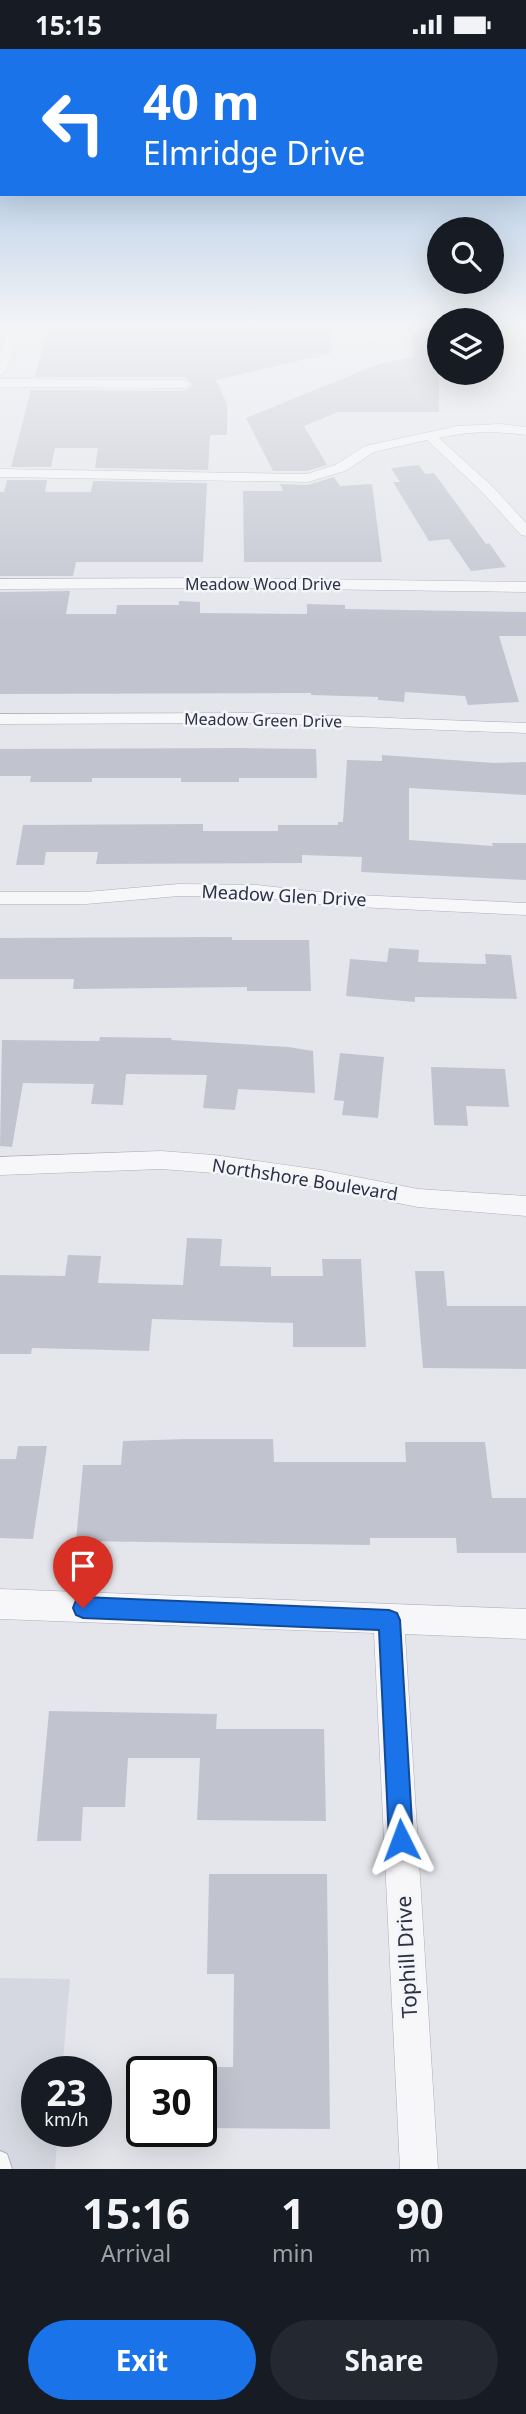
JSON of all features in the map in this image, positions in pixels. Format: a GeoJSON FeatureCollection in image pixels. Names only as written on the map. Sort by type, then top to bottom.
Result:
{"type":"FeatureCollection","features":[{"type":"Feature","properties":{"kind":"street"},"geometry":{"type":"LineString","coordinates":[[0,473],[308,478],[340,468],[370,449],[457,430],[501,428],[526,431]]}},
{"type":"Feature","properties":{"kind":"street"},"geometry":{"type":"LineString","coordinates":[[430,436],[488,490],[526,532]]}},
{"type":"Feature","properties":{"kind":"street","name":"Meadow Wood Drive"},"geometry":{"type":"LineString","coordinates":[[0,584],[232,583],[526,587]]}},
{"type":"Feature","properties":{"kind":"street","name":"Meadow Green Drive"},"geometry":{"type":"LineString","coordinates":[[0,719],[239,718],[337,720],[445,728],[526,728]]}},
{"type":"Feature","properties":{"kind":"street","name":"Meadow Glen Drive"},"geometry":{"type":"LineString","coordinates":[[0,898],[86,898],[179,890],[257,891],[337,900],[526,909]]}},
{"type":"Feature","properties":{"kind":"street","name":"Northshore Boulevard"},"geometry":{"type":"LineString","coordinates":[[0,1167],[161,1160],[214,1164],[321,1179],[418,1198],[526,1206]]}},
{"type":"Feature","properties":{"kind":"street"},"geometry":{"type":"LineString","coordinates":[[0,1604],[526,1623]]}},
{"type":"Feature","properties":{"kind":"street","name":"Tophill Drive"},"geometry":{"type":"LineString","coordinates":[[389,1620],[419,2169]]}},
{"type":"Feature","properties":{"kind":"lane"},"geometry":{"type":"LineString","coordinates":[[0,2161],[2,2169]]}},
{"type":"Feature","properties":{"kind":"shaded area"},"geometry":{"type":"Polygon","coordinates":[[[0,1978],[70,1979],[63,2056],[21,2056],[21,2147],[57,2147],[55,2169],[0,2169],[0,1978]]]}},
{"type":"Feature","properties":{"kind":"building"},"geometry":{"type":"Polygon","coordinates":[[[22,426],[227,426],[227,435],[210,435],[208,470],[95,468],[98,448],[55,448],[51,467],[11,467],[22,426]]]}},
{"type":"Feature","properties":{"kind":"building"},"geometry":{"type":"Polygon","coordinates":[[[250,426],[304,426],[327,465],[307,471],[273,471],[250,426]]]}},
{"type":"Feature","properties":{"kind":"building"},"geometry":{"type":"Polygon","coordinates":[[[419,465],[425,474],[434,473],[506,567],[471,571],[449,539],[429,541],[393,482],[400,482],[391,468],[419,465]]]}},
{"type":"Feature","properties":{"kind":"building"},"geometry":{"type":"Polygon","coordinates":[[[334,477],[340,486],[372,484],[382,562],[244,562],[243,491],[283,491],[280,484],[308,485],[334,477]]]}},
{"type":"Feature","properties":{"kind":"building"},"geometry":{"type":"Polygon","coordinates":[[[7,480],[47,480],[45,492],[91,492],[93,481],[207,483],[203,562],[76,562],[73,576],[0,576],[0,492],[4,492],[7,480]]]}},
{"type":"Feature","properties":{"kind":"building"},"geometry":{"type":"Polygon","coordinates":[[[70,591],[66,614],[116,614],[117,605],[179,605],[179,601],[200,602],[200,613],[307,614],[307,604],[345,605],[345,609],[526,612],[526,636],[499,636],[519,702],[468,705],[465,696],[405,692],[404,702],[378,700],[378,697],[311,693],[0,694],[0,592],[70,591]]]}},
{"type":"Feature","properties":{"kind":"building"},"geometry":{"type":"Polygon","coordinates":[[[0,749],[316,749],[317,778],[239,778],[239,782],[181,782],[181,778],[92,778],[92,782],[30,782],[31,776],[0,776],[0,749]]]}},
{"type":"Feature","properties":{"kind":"building"},"geometry":{"type":"Polygon","coordinates":[[[382,755],[494,763],[526,762],[526,795],[409,788],[409,840],[493,846],[492,843],[526,843],[526,880],[361,872],[362,857],[302,855],[302,863],[96,864],[98,852],[46,852],[44,865],[16,865],[23,825],[203,824],[203,831],[278,831],[278,825],[338,825],[338,822],[343,822],[347,760],[382,761],[382,755]]]}},
{"type":"Feature","properties":{"kind":"building"},"geometry":{"type":"Polygon","coordinates":[[[232,937],[232,940],[309,940],[311,991],[247,991],[247,987],[73,989],[74,979],[0,979],[0,938],[232,937]]]}},
{"type":"Feature","properties":{"kind":"building"},"geometry":{"type":"Polygon","coordinates":[[[389,948],[419,950],[418,962],[486,964],[485,954],[511,955],[517,999],[415,997],[415,1002],[346,996],[350,959],[387,962],[389,948]]]}},
{"type":"Feature","properties":{"kind":"building"},"geometry":{"type":"Polygon","coordinates":[[[100,1037],[172,1038],[171,1040],[313,1051],[315,1093],[238,1089],[235,1110],[203,1108],[207,1075],[126,1074],[123,1105],[91,1104],[94,1084],[23,1083],[12,1147],[0,1146],[2,1040],[99,1041],[100,1037]]]}},
{"type":"Feature","properties":{"kind":"building"},"geometry":{"type":"Polygon","coordinates":[[[340,1053],[384,1057],[378,1118],[342,1115],[344,1101],[334,1100],[340,1053]]]}},
{"type":"Feature","properties":{"kind":"building"},"geometry":{"type":"Polygon","coordinates":[[[431,1067],[505,1069],[509,1107],[466,1106],[468,1126],[434,1125],[431,1067]]]}},
{"type":"Feature","properties":{"kind":"building"},"geometry":{"type":"Polygon","coordinates":[[[187,1238],[222,1239],[220,1266],[271,1267],[271,1276],[323,1276],[322,1259],[361,1259],[366,1347],[293,1347],[293,1323],[152,1319],[149,1351],[32,1348],[31,1354],[0,1354],[0,1275],[65,1276],[68,1255],[101,1256],[98,1283],[183,1285],[187,1238]]]}},
{"type":"Feature","properties":{"kind":"building"},"geometry":{"type":"Polygon","coordinates":[[[415,1271],[444,1271],[447,1306],[526,1306],[526,1369],[423,1368],[415,1271]]]}},
{"type":"Feature","properties":{"kind":"building"},"geometry":{"type":"Polygon","coordinates":[[[273,1439],[274,1462],[406,1462],[405,1442],[485,1442],[492,1498],[526,1498],[526,1553],[457,1553],[456,1538],[370,1538],[370,1545],[76,1541],[83,1465],[121,1465],[123,1441],[273,1439]]]}},
{"type":"Feature","properties":{"kind":"building"},"geometry":{"type":"Polygon","coordinates":[[[18,1446],[47,1446],[33,1539],[0,1538],[0,1459],[16,1459],[18,1446]]]}},
{"type":"Feature","properties":{"kind":"building"},"geometry":{"type":"Polygon","coordinates":[[[49,1711],[217,1714],[216,1729],[324,1729],[326,1821],[197,1820],[200,1758],[128,1758],[125,1807],[83,1807],[81,1841],[37,1841],[49,1711]]]}},
{"type":"Feature","properties":{"kind":"building"},"geometry":{"type":"Polygon","coordinates":[[[209,1874],[327,1874],[330,2129],[217,2128],[217,2067],[233,2067],[234,1974],[207,1974],[209,1874]]]}},
{"type":"Feature","properties":{"kind":"route"},"geometry":{"type":"LineString","coordinates":[[83,1608],[389,1620],[401,1840]]}}]}
